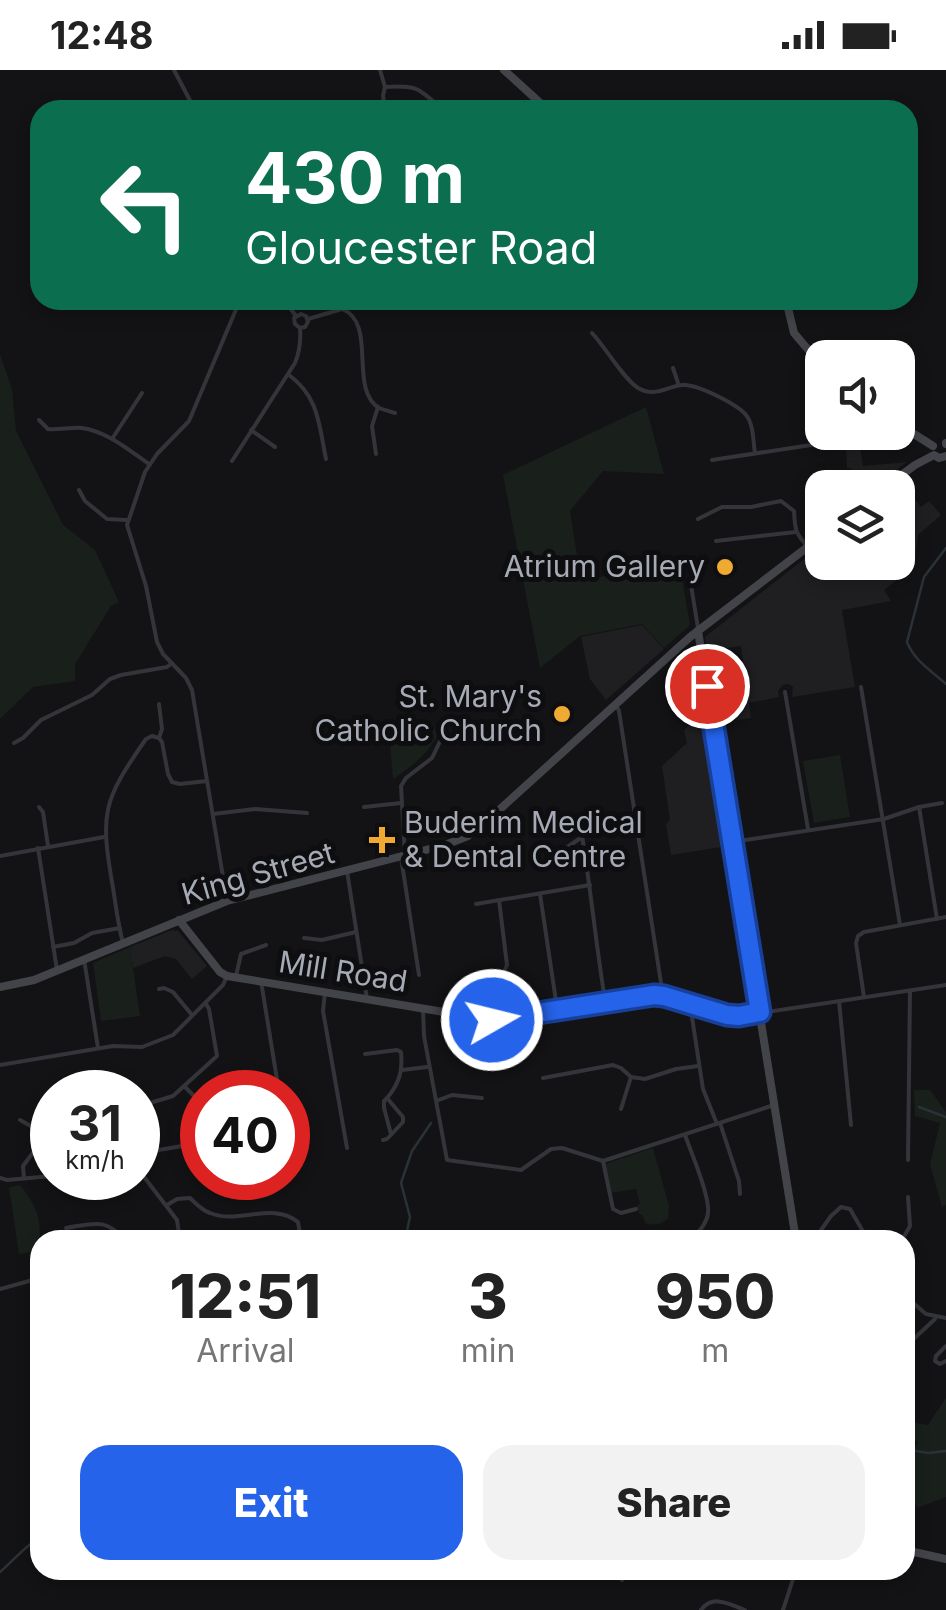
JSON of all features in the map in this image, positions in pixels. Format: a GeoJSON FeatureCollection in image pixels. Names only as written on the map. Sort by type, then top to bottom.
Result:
{"type":"FeatureCollection","features":[{"type":"Feature","properties":{"kind":"main road"},"geometry":{"type":"LineString","coordinates":[[504,70],[537,100]]}},
{"type":"Feature","properties":{"kind":"main road"},"geometry":{"type":"LineString","coordinates":[[788,310],[794,333],[805,346]]}},
{"type":"Feature","properties":{"kind":"main road"},"geometry":{"type":"LineString","coordinates":[[915,437],[939,458],[946,456]]}},
{"type":"Feature","properties":{"kind":"main road"},"geometry":{"type":"LineString","coordinates":[[907,470],[938,442],[946,443]]}},
{"type":"Feature","properties":{"kind":"main road","name":"King Street"},"geometry":{"type":"LineString","coordinates":[[1,985],[34,980],[227,901],[445,846],[476,830],[698,631],[805,550]]}},
{"type":"Feature","properties":{"kind":"main road"},"geometry":{"type":"LineString","coordinates":[[698,631],[794,1230]]}},
{"type":"Feature","properties":{"kind":"main road"},"geometry":{"type":"LineString","coordinates":[[178,920],[220,972],[231,977]]}},
{"type":"Feature","properties":{"kind":"main road","name":"Mill Road"},"geometry":{"type":"LineString","coordinates":[[231,977],[492,1020],[654,995],[734,1016],[760,1012]]}},
{"type":"Feature","properties":{"kind":"main road"},"geometry":{"type":"LineString","coordinates":[[915,1552],[946,1559]]}},
{"type":"Feature","properties":{"kind":"street"},"geometry":{"type":"LineString","coordinates":[[174,70],[190,100]]}},
{"type":"Feature","properties":{"kind":"street"},"geometry":{"type":"LineString","coordinates":[[380,70],[384,100]]}},
{"type":"Feature","properties":{"kind":"street"},"geometry":{"type":"LineString","coordinates":[[384,86],[410,85],[430,100]]}},
{"type":"Feature","properties":{"kind":"street"},"geometry":{"type":"LineString","coordinates":[[227,901],[192,690],[157,642],[146,586],[128,533],[128,520],[149,464],[189,421],[236,310]]}},
{"type":"Feature","properties":{"kind":"street"},"geometry":{"type":"LineString","coordinates":[[292,310],[300,328]]}},
{"type":"Feature","properties":{"kind":"street"},"geometry":{"type":"LineString","coordinates":[[308,319],[339,310]]}},
{"type":"Feature","properties":{"kind":"street"},"geometry":{"type":"LineString","coordinates":[[344,310],[354,317],[358,328],[367,392],[378,407],[394,412]]}},
{"type":"Feature","properties":{"kind":"street"},"geometry":{"type":"LineString","coordinates":[[296,316],[304,314],[308,319]]}},
{"type":"Feature","properties":{"kind":"street"},"geometry":{"type":"LineString","coordinates":[[300,328],[306,326],[308,319]]}},
{"type":"Feature","properties":{"kind":"street"},"geometry":{"type":"LineString","coordinates":[[232,461],[288,374],[298,354],[300,328]]}},
{"type":"Feature","properties":{"kind":"street"},"geometry":{"type":"LineString","coordinates":[[592,334],[638,388],[657,392],[678,385],[701,388],[746,416],[755,454]]}},
{"type":"Feature","properties":{"kind":"street"},"geometry":{"type":"LineString","coordinates":[[673,368],[678,385]]}},
{"type":"Feature","properties":{"kind":"street"},"geometry":{"type":"LineString","coordinates":[[288,374],[302,385],[315,407],[326,459]]}},
{"type":"Feature","properties":{"kind":"street"},"geometry":{"type":"LineString","coordinates":[[112,440],[142,392]]}},
{"type":"Feature","properties":{"kind":"street"},"geometry":{"type":"LineString","coordinates":[[376,454],[372,420],[378,407]]}},
{"type":"Feature","properties":{"kind":"street"},"geometry":{"type":"LineString","coordinates":[[39,420],[48,429],[84,428],[112,440],[149,464]]}},
{"type":"Feature","properties":{"kind":"street"},"geometry":{"type":"LineString","coordinates":[[252,430],[275,447]]}},
{"type":"Feature","properties":{"kind":"street"},"geometry":{"type":"LineString","coordinates":[[712,460],[805,446]]}},
{"type":"Feature","properties":{"kind":"street"},"geometry":{"type":"LineString","coordinates":[[79,490],[107,519],[128,520]]}},
{"type":"Feature","properties":{"kind":"street"},"geometry":{"type":"LineString","coordinates":[[698,519],[722,507],[751,508],[781,500],[794,511],[796,532],[805,545]]}},
{"type":"Feature","properties":{"kind":"street"},"geometry":{"type":"LineString","coordinates":[[716,541],[796,532]]}},
{"type":"Feature","properties":{"kind":"street"},"geometry":{"type":"LineString","coordinates":[[690,578],[698,631]]}},
{"type":"Feature","properties":{"kind":"street"},"geometry":{"type":"LineString","coordinates":[[14,742],[41,720],[92,695],[110,679],[167,668],[172,663]]}},
{"type":"Feature","properties":{"kind":"street"},"geometry":{"type":"LineString","coordinates":[[861,687],[900,925]]}},
{"type":"Feature","properties":{"kind":"street"},"geometry":{"type":"LineString","coordinates":[[785,692],[808,830]]}},
{"type":"Feature","properties":{"kind":"street"},"geometry":{"type":"LineString","coordinates":[[159,738],[160,704]]}},
{"type":"Feature","properties":{"kind":"street"},"geometry":{"type":"LineString","coordinates":[[615,704],[664,996]]}},
{"type":"Feature","properties":{"kind":"street"},"geometry":{"type":"LineString","coordinates":[[419,975],[403,856],[400,787],[432,758],[446,729]]}},
{"type":"Feature","properties":{"kind":"street"},"geometry":{"type":"LineString","coordinates":[[123,943],[104,836],[108,803],[116,783],[152,736],[164,746],[172,782],[207,781]]}},
{"type":"Feature","properties":{"kind":"street"},"geometry":{"type":"LineString","coordinates":[[364,807],[401,802]]}},
{"type":"Feature","properties":{"kind":"street"},"geometry":{"type":"LineString","coordinates":[[732,842],[884,818],[942,803]]}},
{"type":"Feature","properties":{"kind":"street"},"geometry":{"type":"LineString","coordinates":[[39,807],[48,846]]}},
{"type":"Feature","properties":{"kind":"street"},"geometry":{"type":"LineString","coordinates":[[919,807],[937,919]]}},
{"type":"Feature","properties":{"kind":"street"},"geometry":{"type":"LineString","coordinates":[[212,814],[255,809],[307,813]]}},
{"type":"Feature","properties":{"kind":"street"},"geometry":{"type":"LineString","coordinates":[[552,853],[560,852],[591,831],[637,824]]}},
{"type":"Feature","properties":{"kind":"street"},"geometry":{"type":"LineString","coordinates":[[0,856],[104,836]]}},
{"type":"Feature","properties":{"kind":"street"},"geometry":{"type":"LineString","coordinates":[[582,836],[606,1003]]}},
{"type":"Feature","properties":{"kind":"street"},"geometry":{"type":"LineString","coordinates":[[38,848],[57,970]]}},
{"type":"Feature","properties":{"kind":"street"},"geometry":{"type":"LineString","coordinates":[[347,870],[367,999]]}},
{"type":"Feature","properties":{"kind":"street"},"geometry":{"type":"LineString","coordinates":[[476,904],[590,885]]}},
{"type":"Feature","properties":{"kind":"street"},"geometry":{"type":"LineString","coordinates":[[540,894],[557,1010]]}},
{"type":"Feature","properties":{"kind":"street"},"geometry":{"type":"LineString","coordinates":[[498,900],[508,965],[498,984],[502,1019]]}},
{"type":"Feature","properties":{"kind":"street"},"geometry":{"type":"LineString","coordinates":[[864,997],[858,936],[946,917]]}},
{"type":"Feature","properties":{"kind":"street"},"geometry":{"type":"LineString","coordinates":[[53,946],[120,928]]}},
{"type":"Feature","properties":{"kind":"street"},"geometry":{"type":"LineString","coordinates":[[304,938],[322,940],[356,932]]}},
{"type":"Feature","properties":{"kind":"street"},"geometry":{"type":"LineString","coordinates":[[0,1065],[98,1048],[142,1047],[173,1035],[231,977],[241,954],[266,945]]}},
{"type":"Feature","properties":{"kind":"street"},"geometry":{"type":"LineString","coordinates":[[84,959],[98,1048]]}},
{"type":"Feature","properties":{"kind":"street"},"geometry":{"type":"LineString","coordinates":[[261,981],[275,1070]]}},
{"type":"Feature","properties":{"kind":"street"},"geometry":{"type":"LineString","coordinates":[[760,1012],[946,984]]}},
{"type":"Feature","properties":{"kind":"street"},"geometry":{"type":"LineString","coordinates":[[158,989],[172,992],[192,1015]]}},
{"type":"Feature","properties":{"kind":"street"},"geometry":{"type":"LineString","coordinates":[[908,1160],[910,991]]}},
{"type":"Feature","properties":{"kind":"street"},"geometry":{"type":"LineString","coordinates":[[325,992],[322,1007],[347,1148]]}},
{"type":"Feature","properties":{"kind":"street"},"geometry":{"type":"LineString","coordinates":[[839,1001],[852,1125]]}},
{"type":"Feature","properties":{"kind":"street"},"geometry":{"type":"LineString","coordinates":[[202,1070],[217,1056],[209,1009],[204,1002]]}},
{"type":"Feature","properties":{"kind":"street"},"geometry":{"type":"LineString","coordinates":[[690,1004],[703,1088],[740,1181],[740,1194]]}},
{"type":"Feature","properties":{"kind":"street"},"geometry":{"type":"LineString","coordinates":[[423,1008],[424,1036],[447,1160],[521,1170],[551,1148],[562,1148],[603,1161],[775,1105]]}},
{"type":"Feature","properties":{"kind":"street"},"geometry":{"type":"LineString","coordinates":[[364,1054],[401,1052],[402,1070],[384,1101],[391,1134]]}},
{"type":"Feature","properties":{"kind":"street"},"geometry":{"type":"LineString","coordinates":[[542,1078],[613,1065],[631,1077],[645,1078],[698,1066]]}},
{"type":"Feature","properties":{"kind":"street"},"geometry":{"type":"LineString","coordinates":[[402,1070],[429,1067]]}},
{"type":"Feature","properties":{"kind":"street"},"geometry":{"type":"LineString","coordinates":[[620,1108],[631,1077]]}},
{"type":"Feature","properties":{"kind":"street"},"geometry":{"type":"LineString","coordinates":[[436,1101],[452,1096],[482,1098]]}},
{"type":"Feature","properties":{"kind":"street"},"geometry":{"type":"LineString","coordinates":[[383,1140],[403,1122],[403,1116],[387,1098]]}},
{"type":"Feature","properties":{"kind":"street"},"geometry":{"type":"LineString","coordinates":[[20,1120],[30,1125]]}},
{"type":"Feature","properties":{"kind":"street"},"geometry":{"type":"LineString","coordinates":[[684,1134],[708,1201],[708,1216],[700,1230]]}},
{"type":"Feature","properties":{"kind":"street"},"geometry":{"type":"LineString","coordinates":[[24,1178],[23,1166],[30,1156]]}},
{"type":"Feature","properties":{"kind":"street"},"geometry":{"type":"LineString","coordinates":[[603,1161],[613,1209],[636,1209]]}},
{"type":"Feature","properties":{"kind":"street"},"geometry":{"type":"LineString","coordinates":[[0,1178],[30,1178]]}},
{"type":"Feature","properties":{"kind":"street"},"geometry":{"type":"LineString","coordinates":[[160,1196],[177,1220],[178,1230]]}},
{"type":"Feature","properties":{"kind":"street"},"geometry":{"type":"LineString","coordinates":[[908,1196],[908,1230]]}},
{"type":"Feature","properties":{"kind":"street"},"geometry":{"type":"LineString","coordinates":[[167,1205],[190,1198],[209,1213],[236,1217],[267,1212],[290,1216],[298,1222],[300,1230]]}},
{"type":"Feature","properties":{"kind":"street"},"geometry":{"type":"LineString","coordinates":[[821,1230],[831,1216],[846,1207],[863,1230]]}},
{"type":"Feature","properties":{"kind":"street"},"geometry":{"type":"LineString","coordinates":[[66,1228],[104,1223],[116,1230]]}},
{"type":"Feature","properties":{"kind":"street"},"geometry":{"type":"LineString","coordinates":[[0,1289],[30,1281]]}},
{"type":"Feature","properties":{"kind":"street"},"geometry":{"type":"LineString","coordinates":[[915,1305],[926,1314],[946,1318]]}},
{"type":"Feature","properties":{"kind":"street"},"geometry":{"type":"LineString","coordinates":[[915,1337],[936,1318]]}},
{"type":"Feature","properties":{"kind":"street"},"geometry":{"type":"LineString","coordinates":[[946,1346],[935,1361],[946,1362]]}},
{"type":"Feature","properties":{"kind":"street"},"geometry":{"type":"LineString","coordinates":[[783,1610],[793,1580]]}},
{"type":"Feature","properties":{"kind":"street"},"geometry":{"type":"LineString","coordinates":[[701,1610],[712,1601],[745,1610]]}},
{"type":"Feature","properties":{"kind":"shaded area"},"geometry":{"type":"Polygon","coordinates":[[[0,354],[12,389],[16,431],[63,525],[95,550],[119,602],[111,606],[75,664],[75,681],[33,687],[0,719],[0,354]]]}},
{"type":"Feature","properties":{"kind":"shaded area"},"geometry":{"type":"Polygon","coordinates":[[[646,407],[664,474],[603,471],[570,511],[581,581],[679,561],[690,625],[664,648],[642,624],[580,636],[540,668],[503,475],[646,407]]]}},
{"type":"Feature","properties":{"kind":"shaded area"},"geometry":{"type":"Polygon","coordinates":[[[846,450],[860,450],[863,466],[907,462],[896,470],[847,468],[846,450]]]}},
{"type":"Feature","properties":{"kind":"shaded area"},"geometry":{"type":"Polygon","coordinates":[[[915,499],[921,507],[929,501],[941,515],[918,535],[915,558],[915,499]]]}},
{"type":"Feature","properties":{"kind":"shaded area"},"geometry":{"type":"Polygon","coordinates":[[[805,558],[805,580],[896,580],[884,590],[891,601],[842,610],[855,687],[792,697],[793,687],[783,685],[779,697],[749,703],[751,718],[720,723],[717,708],[748,702],[741,646],[707,651],[705,637],[805,558]]]}},
{"type":"Feature","properties":{"kind":"shaded area"},"geometry":{"type":"Polygon","coordinates":[[[642,625],[664,649],[606,700],[590,679],[581,637],[642,625]]]}},
{"type":"Feature","properties":{"kind":"shaded area"},"geometry":{"type":"Polygon","coordinates":[[[705,712],[727,846],[671,855],[662,766],[687,743],[684,730],[705,712]]]}},
{"type":"Feature","properties":{"kind":"shaded area"},"geometry":{"type":"Polygon","coordinates":[[[433,723],[437,736],[433,743],[393,779],[389,730],[433,723]]]}},
{"type":"Feature","properties":{"kind":"shaded area"},"geometry":{"type":"Polygon","coordinates":[[[840,755],[850,817],[814,823],[803,761],[840,755]]]}},
{"type":"Feature","properties":{"kind":"shaded area"},"geometry":{"type":"Polygon","coordinates":[[[178,931],[207,966],[192,979],[176,959],[165,956],[133,968],[130,947],[178,931]]]}},
{"type":"Feature","properties":{"kind":"shaded area"},"geometry":{"type":"Polygon","coordinates":[[[130,947],[140,1016],[101,1021],[93,963],[130,947]]]}},
{"type":"Feature","properties":{"kind":"shaded area"},"geometry":{"type":"Polygon","coordinates":[[[914,1090],[930,1090],[946,1112],[946,1205],[942,1207],[930,1164],[940,1123],[915,1116],[914,1090]]]}},
{"type":"Feature","properties":{"kind":"shaded area"},"geometry":{"type":"Polygon","coordinates":[[[653,1148],[669,1206],[668,1218],[655,1225],[645,1223],[639,1213],[636,1189],[610,1193],[605,1164],[653,1148]]]}},
{"type":"Feature","properties":{"kind":"shaded area"},"geometry":{"type":"Polygon","coordinates":[[[20,1185],[32,1202],[40,1230],[30,1230],[30,1252],[19,1254],[9,1187],[20,1185]]]}},
{"type":"Feature","properties":{"kind":"shaded area"},"geometry":{"type":"Polygon","coordinates":[[[946,1398],[946,1497],[917,1508],[915,1423],[928,1425],[946,1398]]]}},
{"type":"Feature","properties":{"kind":"waterway"},"geometry":{"type":"LineString","coordinates":[[946,548],[924,577],[907,642],[919,661],[946,684]]}},
{"type":"Feature","properties":{"kind":"waterway"},"geometry":{"type":"LineString","coordinates":[[919,1107],[946,1117]]}},
{"type":"Feature","properties":{"kind":"waterway"},"geometry":{"type":"LineString","coordinates":[[407,1230],[410,1217],[401,1183],[412,1151],[431,1123]]}},
{"type":"Feature","properties":{"kind":"waterway"},"geometry":{"type":"LineString","coordinates":[[915,1451],[946,1451]]}},
{"type":"Feature","properties":{"kind":"waterway"},"geometry":{"type":"LineString","coordinates":[[0,1572],[30,1545]]}},
{"type":"Feature","properties":{"kind":"place","name":"Atrium Gallery"},"geometry":{"type":"Point","coordinates":[725,567]}},
{"type":"Feature","properties":{"kind":"place","name":"St. Mary's Catholic Church"},"geometry":{"type":"Point","coordinates":[562,714]}},
{"type":"Feature","properties":{"kind":"place","name":"Buderim Medical & Dental Centre"},"geometry":{"type":"Point","coordinates":[382,840]}},
{"type":"Feature","properties":{"kind":"route"},"geometry":{"type":"LineString","coordinates":[[492,1020],[654,995],[727,1015],[760,1012],[707,686]]}}]}
